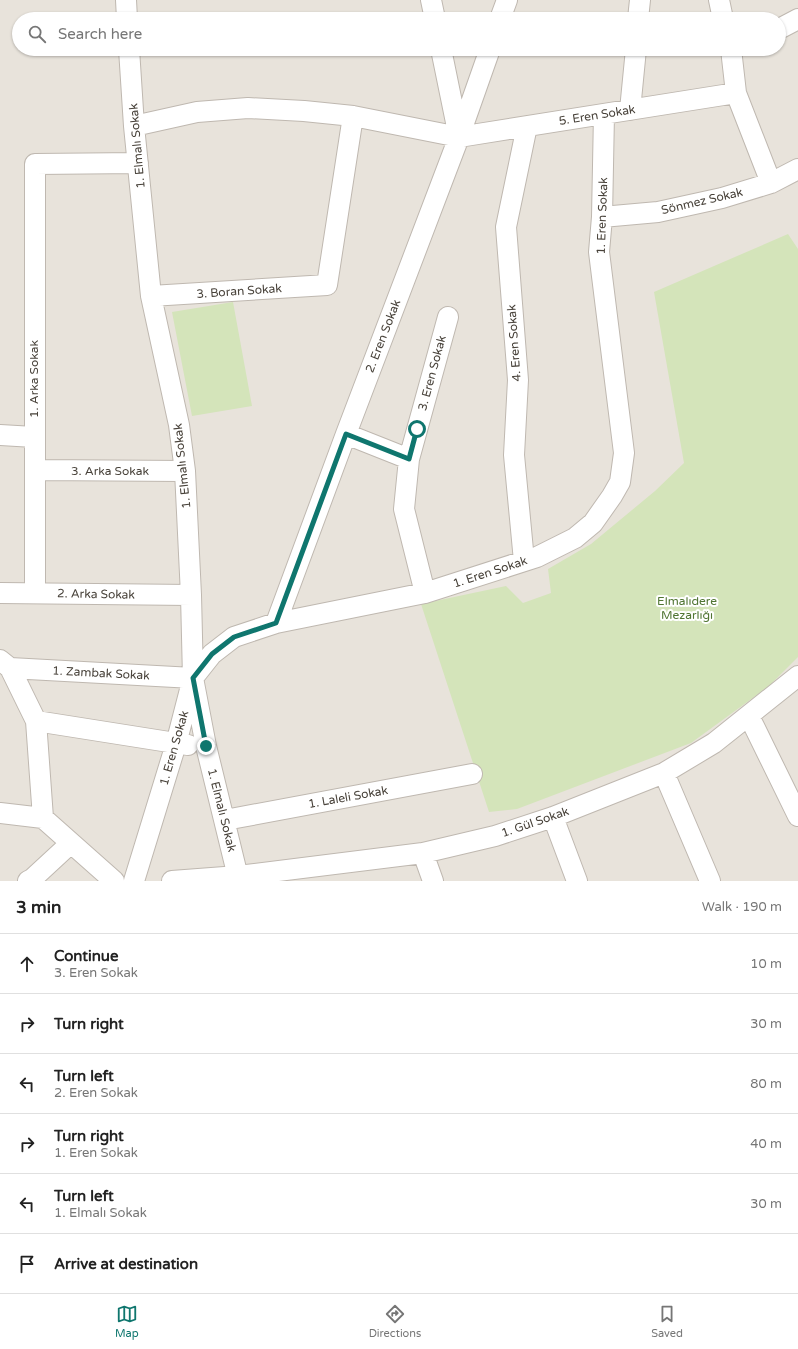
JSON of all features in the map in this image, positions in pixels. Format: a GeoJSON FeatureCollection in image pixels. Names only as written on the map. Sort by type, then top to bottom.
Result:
{"type":"FeatureCollection","features":[{"type":"Feature","properties":{"kind":"street"},"geometry":{"type":"LineString","coordinates":[[126,0],[127,12]]}},
{"type":"Feature","properties":{"kind":"street"},"geometry":{"type":"LineString","coordinates":[[431,0],[434,12]]}},
{"type":"Feature","properties":{"kind":"street"},"geometry":{"type":"LineString","coordinates":[[503,12],[507,0]]}},
{"type":"Feature","properties":{"kind":"street"},"geometry":{"type":"LineString","coordinates":[[639,12],[640,0]]}},
{"type":"Feature","properties":{"kind":"street"},"geometry":{"type":"LineString","coordinates":[[719,0],[722,12]]}},
{"type":"Feature","properties":{"kind":"street"},"geometry":{"type":"LineString","coordinates":[[786,25],[798,19]]}},
{"type":"Feature","properties":{"kind":"street","name":"1. Elmalı Sokak"},"geometry":{"type":"LineString","coordinates":[[129,56],[134,126],[151,296],[179,425],[185,471],[191,595],[193,678],[206,746],[238,879]]}},
{"type":"Feature","properties":{"kind":"street"},"geometry":{"type":"LineString","coordinates":[[134,126],[197,112],[248,108],[304,111],[352,116],[459,137],[442,56]]}},
{"type":"Feature","properties":{"kind":"street","name":"2. Eren Sokak"},"geometry":{"type":"LineString","coordinates":[[276,623],[459,137],[488,56]]}},
{"type":"Feature","properties":{"kind":"street"},"geometry":{"type":"LineString","coordinates":[[630,110],[635,56]]}},
{"type":"Feature","properties":{"kind":"street"},"geometry":{"type":"LineString","coordinates":[[735,56],[736,93],[771,183]]}},
{"type":"Feature","properties":{"kind":"street","name":"5. Eren Sokak"},"geometry":{"type":"LineString","coordinates":[[459,137],[736,93]]}},
{"type":"Feature","properties":{"kind":"street","name":"1. Eren Sokak"},"geometry":{"type":"LineString","coordinates":[[134,881],[176,744],[193,678],[212,654],[234,637],[276,623],[424,593],[537,557],[575,538],[593,523],[612,496],[620,482],[624,453],[599,252],[602,217],[604,114]]}},
{"type":"Feature","properties":{"kind":"street","name":"3. Boran Sokak"},"geometry":{"type":"LineString","coordinates":[[151,296],[326,285],[352,116]]}},
{"type":"Feature","properties":{"kind":"street","name":"4. Eren Sokak"},"geometry":{"type":"LineString","coordinates":[[524,561],[514,455],[518,380],[506,227],[527,126]]}},
{"type":"Feature","properties":{"kind":"street","name":"1. Arka Sokak"},"geometry":{"type":"LineString","coordinates":[[35,594],[34,164],[138,163]]}},
{"type":"Feature","properties":{"kind":"street","name":"Sönmez Sokak"},"geometry":{"type":"LineString","coordinates":[[602,217],[658,212],[722,198],[771,183],[798,169]]}},
{"type":"Feature","properties":{"kind":"street","name":"3. Eren Sokak"},"geometry":{"type":"LineString","coordinates":[[424,593],[404,509],[409,459],[448,317]]}},
{"type":"Feature","properties":{"kind":"street"},"geometry":{"type":"LineString","coordinates":[[346,434],[409,459]]}},
{"type":"Feature","properties":{"kind":"street"},"geometry":{"type":"LineString","coordinates":[[0,435],[34,438]]}},
{"type":"Feature","properties":{"kind":"street","name":"3. Arka Sokak"},"geometry":{"type":"LineString","coordinates":[[34,470],[185,471]]}},
{"type":"Feature","properties":{"kind":"street","name":"2. Arka Sokak"},"geometry":{"type":"LineString","coordinates":[[0,593],[191,595]]}},
{"type":"Feature","properties":{"kind":"street"},"geometry":{"type":"LineString","coordinates":[[5,664],[36,721],[43,818]]}},
{"type":"Feature","properties":{"kind":"street","name":"1. Zambak Sokak"},"geometry":{"type":"LineString","coordinates":[[5,664],[193,678]]}},
{"type":"Feature","properties":{"kind":"street","name":"1. Gül Sokak"},"geometry":{"type":"LineString","coordinates":[[172,881],[238,879],[424,853],[495,836],[552,817],[664,773],[714,743],[798,676]]}},
{"type":"Feature","properties":{"kind":"street"},"geometry":{"type":"LineString","coordinates":[[749,716],[798,816]]}},
{"type":"Feature","properties":{"kind":"street"},"geometry":{"type":"LineString","coordinates":[[36,721],[176,744],[206,746]]}},
{"type":"Feature","properties":{"kind":"street"},"geometry":{"type":"LineString","coordinates":[[664,773],[710,881]]}},
{"type":"Feature","properties":{"kind":"street","name":"1. Laleli Sokak"},"geometry":{"type":"LineString","coordinates":[[225,820],[472,774]]}},
{"type":"Feature","properties":{"kind":"street"},"geometry":{"type":"LineString","coordinates":[[0,813],[43,818],[114,881]]}},
{"type":"Feature","properties":{"kind":"street"},"geometry":{"type":"LineString","coordinates":[[552,817],[577,881]]}},
{"type":"Feature","properties":{"kind":"street"},"geometry":{"type":"LineString","coordinates":[[28,881],[72,843]]}},
{"type":"Feature","properties":{"kind":"street"},"geometry":{"type":"LineString","coordinates":[[424,853],[433,881]]}},
{"type":"Feature","properties":{"kind":"shaded area"},"geometry":{"type":"Polygon","coordinates":[[[0,0],[798,0],[798,881],[0,881],[0,0]]]}},
{"type":"Feature","properties":{"kind":"green space","name":"Elmalıdere Mezarlığı"},"geometry":{"type":"Polygon","coordinates":[[[788,234],[798,249],[798,657],[769,686],[691,743],[517,809],[489,812],[421,604],[506,586],[523,603],[551,593],[548,569],[591,544],[655,491],[684,463],[654,292],[788,234]]]}},
{"type":"Feature","properties":{"kind":"green space"},"geometry":{"type":"Polygon","coordinates":[[[233,302],[252,406],[192,416],[172,312],[233,302]]]}},
{"type":"Feature","properties":{"kind":"route"},"geometry":{"type":"LineString","coordinates":[[206,746],[193,678],[212,654],[234,637],[276,623],[346,434],[409,459],[417,429]]}}]}
